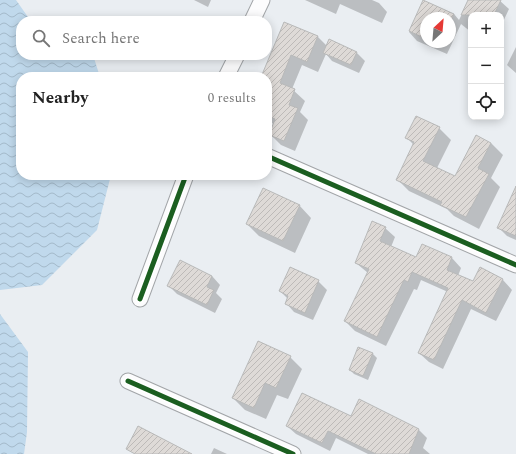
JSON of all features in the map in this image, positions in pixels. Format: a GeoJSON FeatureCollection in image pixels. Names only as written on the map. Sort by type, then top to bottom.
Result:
{"type":"FeatureCollection","features":[{"type":"Feature","properties":{"kind":"street"},"geometry":{"type":"LineString","coordinates":[[254,16],[262,0]]}},
{"type":"Feature","properties":{"kind":"street"},"geometry":{"type":"LineString","coordinates":[[228,72],[234,60]]}},
{"type":"Feature","properties":{"kind":"street"},"geometry":{"type":"LineString","coordinates":[[272,158],[516,264]]}},
{"type":"Feature","properties":{"kind":"street"},"geometry":{"type":"LineString","coordinates":[[140,299],[184,180]]}},
{"type":"Feature","properties":{"kind":"street"},"geometry":{"type":"LineString","coordinates":[[128,381],[293,454]]}},
{"type":"Feature","properties":{"kind":"water"},"geometry":{"type":"Polygon","coordinates":[[[0,0],[16,0],[27,16],[16,16],[16,60],[95,60],[98,72],[16,72],[16,180],[110,180],[97,230],[42,285],[0,290],[0,0]]]}},
{"type":"Feature","properties":{"kind":"water"},"geometry":{"type":"Polygon","coordinates":[[[0,314],[28,352],[27,432],[24,454],[0,454],[0,314]]]}},
{"type":"Feature","properties":{"kind":"building"},"geometry":{"type":"Polygon","coordinates":[[[423,0],[450,12],[420,12],[420,36],[409,31],[423,0]]]}},
{"type":"Feature","properties":{"kind":"building"},"geometry":{"type":"Polygon","coordinates":[[[468,0],[501,0],[495,12],[468,12],[468,15],[461,15],[468,0]]]}},
{"type":"Feature","properties":{"kind":"building"},"geometry":{"type":"Polygon","coordinates":[[[284,22],[318,36],[307,62],[291,55],[280,83],[295,89],[289,105],[298,108],[284,141],[272,136],[272,127],[275,119],[272,118],[272,72],[263,72],[268,60],[272,60],[272,51],[284,22]]]}},
{"type":"Feature","properties":{"kind":"building"},"geometry":{"type":"Polygon","coordinates":[[[329,39],[357,52],[351,65],[323,53],[329,39]]]}},
{"type":"Feature","properties":{"kind":"building"},"geometry":{"type":"Polygon","coordinates":[[[416,116],[440,127],[423,161],[455,176],[476,135],[491,143],[478,168],[489,174],[466,217],[440,205],[442,202],[396,180],[414,142],[405,138],[416,116]]]}},
{"type":"Feature","properties":{"kind":"building"},"geometry":{"type":"Polygon","coordinates":[[[516,186],[516,236],[497,228],[516,186]]]}},
{"type":"Feature","properties":{"kind":"building"},"geometry":{"type":"Polygon","coordinates":[[[263,188],[300,205],[283,241],[246,224],[263,188]]]}},
{"type":"Feature","properties":{"kind":"building"},"geometry":{"type":"Polygon","coordinates":[[[372,221],[386,227],[380,241],[416,257],[422,244],[452,257],[447,270],[473,281],[480,267],[503,279],[486,313],[462,300],[434,360],[418,353],[448,288],[412,272],[408,282],[404,280],[377,337],[344,321],[369,269],[355,263],[372,221]]]}},
{"type":"Feature","properties":{"kind":"building"},"geometry":{"type":"Polygon","coordinates":[[[180,260],[212,276],[207,287],[214,290],[207,305],[167,286],[180,260]]]}},
{"type":"Feature","properties":{"kind":"building"},"geometry":{"type":"Polygon","coordinates":[[[290,267],[319,280],[305,313],[285,304],[288,296],[279,291],[290,267]]]}},
{"type":"Feature","properties":{"kind":"building"},"geometry":{"type":"Polygon","coordinates":[[[258,341],[291,356],[276,388],[265,383],[254,408],[232,398],[258,341]]]}},
{"type":"Feature","properties":{"kind":"building"},"geometry":{"type":"Polygon","coordinates":[[[358,347],[373,353],[363,376],[349,370],[358,347]]]}},
{"type":"Feature","properties":{"kind":"building"},"geometry":{"type":"Polygon","coordinates":[[[302,393],[351,416],[359,399],[419,429],[409,454],[376,454],[328,431],[322,443],[286,426],[302,393]]]}},
{"type":"Feature","properties":{"kind":"building"},"geometry":{"type":"Polygon","coordinates":[[[138,426],[192,454],[135,454],[126,449],[138,426]]]}},
{"type":"Feature","properties":{"kind":"cycle path"},"geometry":{"type":"LineString","coordinates":[[272,158],[516,265]]}},
{"type":"Feature","properties":{"kind":"cycle path"},"geometry":{"type":"LineString","coordinates":[[140,299],[184,180]]}},
{"type":"Feature","properties":{"kind":"cycle path"},"geometry":{"type":"LineString","coordinates":[[128,381],[293,454]]}}]}
